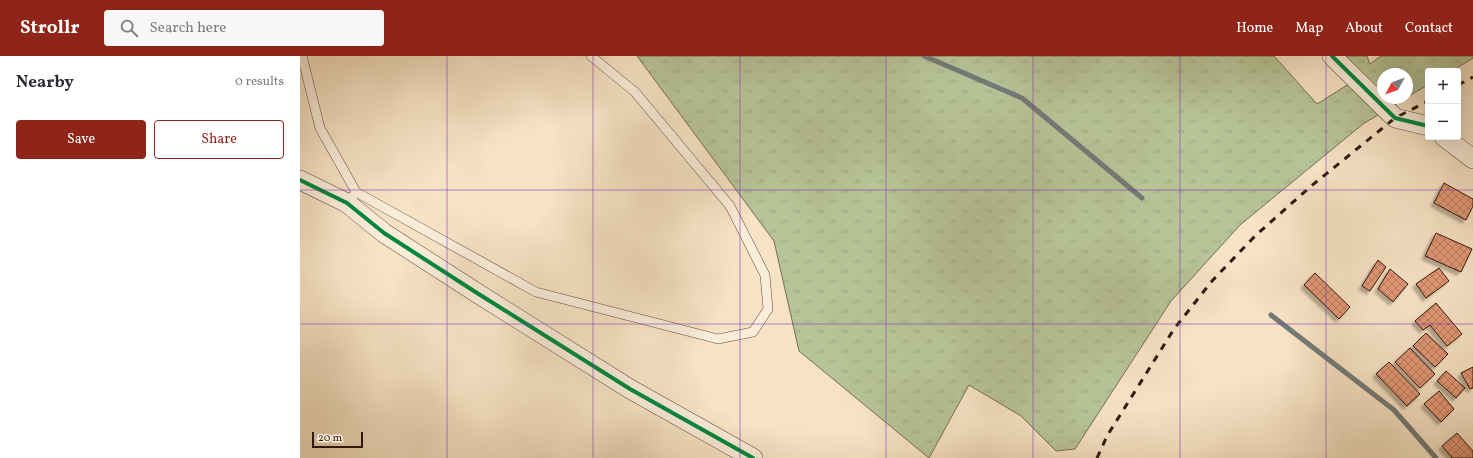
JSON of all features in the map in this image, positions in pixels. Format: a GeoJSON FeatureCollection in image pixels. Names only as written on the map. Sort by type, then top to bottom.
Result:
{"type":"FeatureCollection","features":[{"type":"Feature","properties":{"kind":"street"},"geometry":{"type":"LineString","coordinates":[[1332,56],[1395,118],[1425,125]]}},
{"type":"Feature","properties":{"kind":"street"},"geometry":{"type":"LineString","coordinates":[[1448,140],[1473,159]]}},
{"type":"Feature","properties":{"kind":"street"},"geometry":{"type":"LineString","coordinates":[[300,180],[352,197],[384,233],[630,389],[753,458]]}},
{"type":"Feature","properties":{"kind":"lane"},"geometry":{"type":"LineString","coordinates":[[302,56],[320,128],[352,197],[536,292],[718,339],[753,332],[768,310],[765,276],[730,206],[635,92],[591,56]]}},
{"type":"Feature","properties":{"kind":"green space"},"geometry":{"type":"Polygon","coordinates":[[[637,56],[1274,56],[1317,104],[1352,82],[1343,56],[1367,56],[1370,64],[1381,56],[1473,56],[1473,58],[1457,68],[1425,68],[1425,87],[1413,94],[1413,68],[1377,68],[1377,104],[1396,104],[1363,124],[1240,225],[1171,301],[1075,449],[1056,451],[1021,416],[969,385],[929,458],[799,351],[774,241],[637,56]]]}},
{"type":"Feature","properties":{"kind":"building"},"geometry":{"type":"Polygon","coordinates":[[[1444,183],[1473,199],[1473,206],[1466,220],[1434,203],[1444,183]]]}},
{"type":"Feature","properties":{"kind":"building"},"geometry":{"type":"Polygon","coordinates":[[[1436,233],[1472,249],[1461,272],[1425,256],[1436,233]]]}},
{"type":"Feature","properties":{"kind":"building"},"geometry":{"type":"Polygon","coordinates":[[[1378,260],[1386,267],[1370,291],[1362,286],[1378,260]]]}},
{"type":"Feature","properties":{"kind":"building"},"geometry":{"type":"Polygon","coordinates":[[[1439,268],[1449,281],[1426,298],[1416,284],[1439,268]]]}},
{"type":"Feature","properties":{"kind":"building"},"geometry":{"type":"Polygon","coordinates":[[[1390,269],[1408,284],[1393,302],[1378,289],[1390,269]]]}},
{"type":"Feature","properties":{"kind":"building"},"geometry":{"type":"Polygon","coordinates":[[[1315,273],[1350,307],[1339,319],[1304,285],[1315,273]]]}},
{"type":"Feature","properties":{"kind":"building"},"geometry":{"type":"Polygon","coordinates":[[[1436,303],[1462,334],[1447,346],[1430,325],[1423,330],[1415,321],[1436,303]]]}},
{"type":"Feature","properties":{"kind":"building"},"geometry":{"type":"Polygon","coordinates":[[[1426,333],[1448,354],[1435,367],[1413,346],[1426,333]]]}},
{"type":"Feature","properties":{"kind":"building"},"geometry":{"type":"Polygon","coordinates":[[[1410,348],[1435,374],[1420,388],[1395,362],[1410,348]]]}},
{"type":"Feature","properties":{"kind":"building"},"geometry":{"type":"Polygon","coordinates":[[[1389,362],[1420,394],[1407,406],[1376,374],[1389,362]]]}},
{"type":"Feature","properties":{"kind":"building"},"geometry":{"type":"Polygon","coordinates":[[[1473,367],[1473,388],[1470,389],[1461,373],[1473,367]]]}},
{"type":"Feature","properties":{"kind":"building"},"geometry":{"type":"Polygon","coordinates":[[[1446,371],[1465,388],[1456,398],[1437,381],[1446,371]]]}},
{"type":"Feature","properties":{"kind":"building"},"geometry":{"type":"Polygon","coordinates":[[[1439,391],[1454,409],[1441,422],[1424,404],[1439,391]]]}},
{"type":"Feature","properties":{"kind":"building"},"geometry":{"type":"Polygon","coordinates":[[[1457,433],[1473,451],[1473,458],[1452,458],[1442,446],[1457,433]]]}},
{"type":"Feature","properties":{"kind":"waterway"},"geometry":{"type":"LineString","coordinates":[[924,56],[1022,98],[1142,198]]}},
{"type":"Feature","properties":{"kind":"waterway"},"geometry":{"type":"LineString","coordinates":[[1271,315],[1394,410],[1436,458]]}},
{"type":"Feature","properties":{"kind":"railway"},"geometry":{"type":"LineString","coordinates":[[1461,83],[1473,77]]}},
{"type":"Feature","properties":{"kind":"railway"},"geometry":{"type":"LineString","coordinates":[[1097,458],[1107,436],[1174,329],[1212,281],[1255,236],[1310,187],[1395,118],[1425,103]]}},
{"type":"Feature","properties":{"kind":"cycle path"},"geometry":{"type":"LineString","coordinates":[[1332,56],[1395,118],[1425,125]]}},
{"type":"Feature","properties":{"kind":"cycle path"},"geometry":{"type":"LineString","coordinates":[[300,180],[347,203],[384,233],[630,389],[753,458]]}}]}
